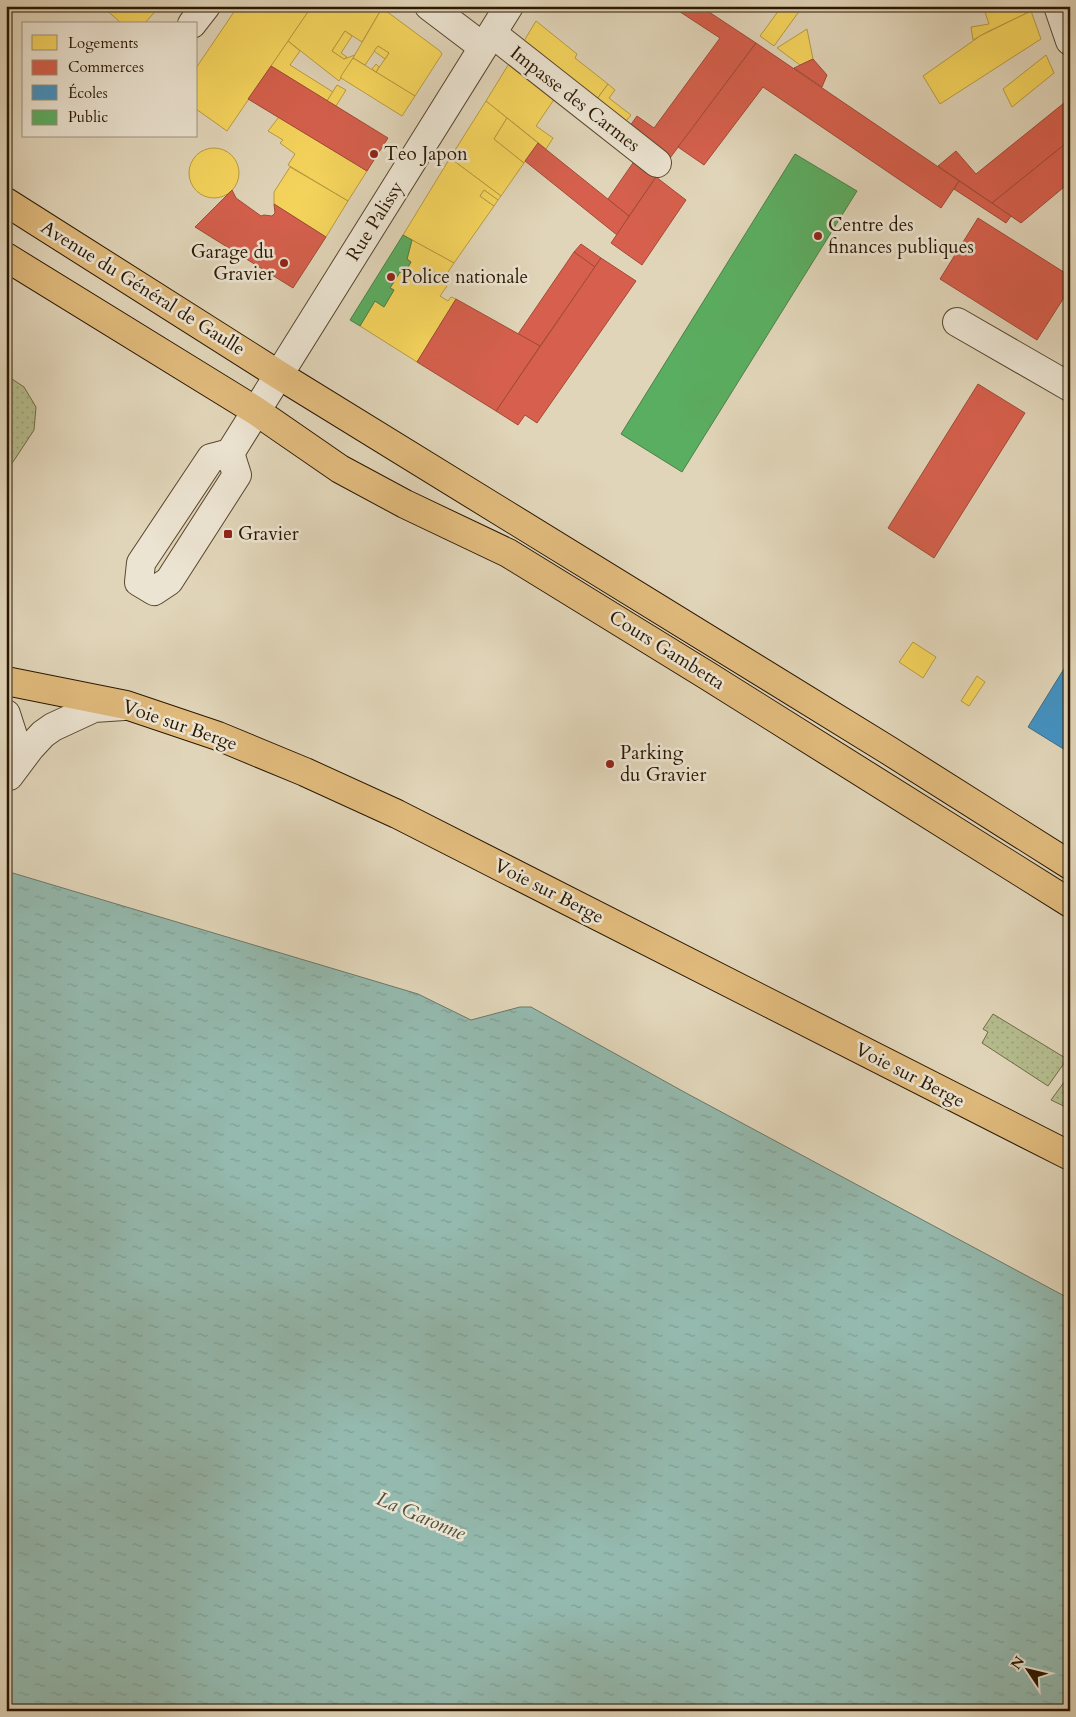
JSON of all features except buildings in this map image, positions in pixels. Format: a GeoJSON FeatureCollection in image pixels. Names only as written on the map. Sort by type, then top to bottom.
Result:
{"type":"FeatureCollection","features":[{"type":"Feature","properties":{"kind":"main road","name":"Avenue du Général de Gaulle"},"geometry":{"type":"LineString","coordinates":[[6,202],[279,374]]}},
{"type":"Feature","properties":{"kind":"main road"},"geometry":{"type":"LineString","coordinates":[[6,257],[256,411]]}},
{"type":"Feature","properties":{"kind":"main road","name":"Cours Gambetta"},"geometry":{"type":"LineString","coordinates":[[279,374],[888,750],[1070,866]]}},
{"type":"Feature","properties":{"kind":"main road","name":"Cours Gambetta"},"geometry":{"type":"LineString","coordinates":[[256,411],[340,469],[405,504],[508,553],[1070,903]]}},
{"type":"Feature","properties":{"kind":"main road","name":"Voie sur Berge"},"geometry":{"type":"LineString","coordinates":[[6,680],[126,705],[218,736],[305,772],[397,814],[1070,1156]]}},
{"type":"Feature","properties":{"kind":"street"},"geometry":{"type":"LineString","coordinates":[[194,22],[206,6]]}},
{"type":"Feature","properties":{"kind":"street","name":"Impasse des Carmes"},"geometry":{"type":"LineString","coordinates":[[428,6],[488,40],[657,163]]}},
{"type":"Feature","properties":{"kind":"street","name":"Rue Palissy"},"geometry":{"type":"LineString","coordinates":[[230,453],[509,6]]}},
{"type":"Feature","properties":{"kind":"street"},"geometry":{"type":"LineString","coordinates":[[1058,6],[1070,41]]}},
{"type":"Feature","properties":{"kind":"street"},"geometry":{"type":"LineString","coordinates":[[957,322],[1070,387]]}},
{"type":"Feature","properties":{"kind":"street"},"geometry":{"type":"LineString","coordinates":[[230,453],[237,476],[169,582],[154,591],[139,582],[141,563],[211,458],[230,453]]}},
{"type":"Feature","properties":{"kind":"street"},"geometry":{"type":"LineString","coordinates":[[6,714],[16,745],[9,776],[30,748],[43,734],[53,727],[94,708],[126,705]]}},
{"type":"Feature","properties":{"kind":"green space"},"geometry":{"type":"Polygon","coordinates":[[[6,375],[24,387],[36,407],[34,430],[9,468],[6,469],[6,375]]]}},
{"type":"Feature","properties":{"kind":"green space"},"geometry":{"type":"Polygon","coordinates":[[[993,1014],[1067,1059],[1048,1086],[982,1043],[988,1032],[983,1029],[993,1014]]]}},
{"type":"Feature","properties":{"kind":"green space"},"geometry":{"type":"Polygon","coordinates":[[[1070,1074],[1070,1109],[1051,1100],[1070,1074]]]}},
{"type":"Feature","properties":{"kind":"water","name":"La Garonne"},"geometry":{"type":"Polygon","coordinates":[[[6,871],[418,994],[471,1020],[520,1007],[531,1007],[686,1093],[1070,1299],[1070,1711],[6,1711],[6,871]]]}},
{"type":"Feature","properties":{"kind":"place","name":"Teo Japon"},"geometry":{"type":"Point","coordinates":[374,154]}},
{"type":"Feature","properties":{"kind":"place","name":"Centre des finances publiques"},"geometry":{"type":"Point","coordinates":[818,236]}},
{"type":"Feature","properties":{"kind":"place","name":"Garage du Gravier"},"geometry":{"type":"Point","coordinates":[284,263]}},
{"type":"Feature","properties":{"kind":"place","name":"Police nationale"},"geometry":{"type":"Point","coordinates":[391,277]}},
{"type":"Feature","properties":{"kind":"place","name":"Gravier"},"geometry":{"type":"Point","coordinates":[228,534]}},
{"type":"Feature","properties":{"kind":"place","name":"Parking du Gravier"},"geometry":{"type":"Point","coordinates":[610,764]}}]}
